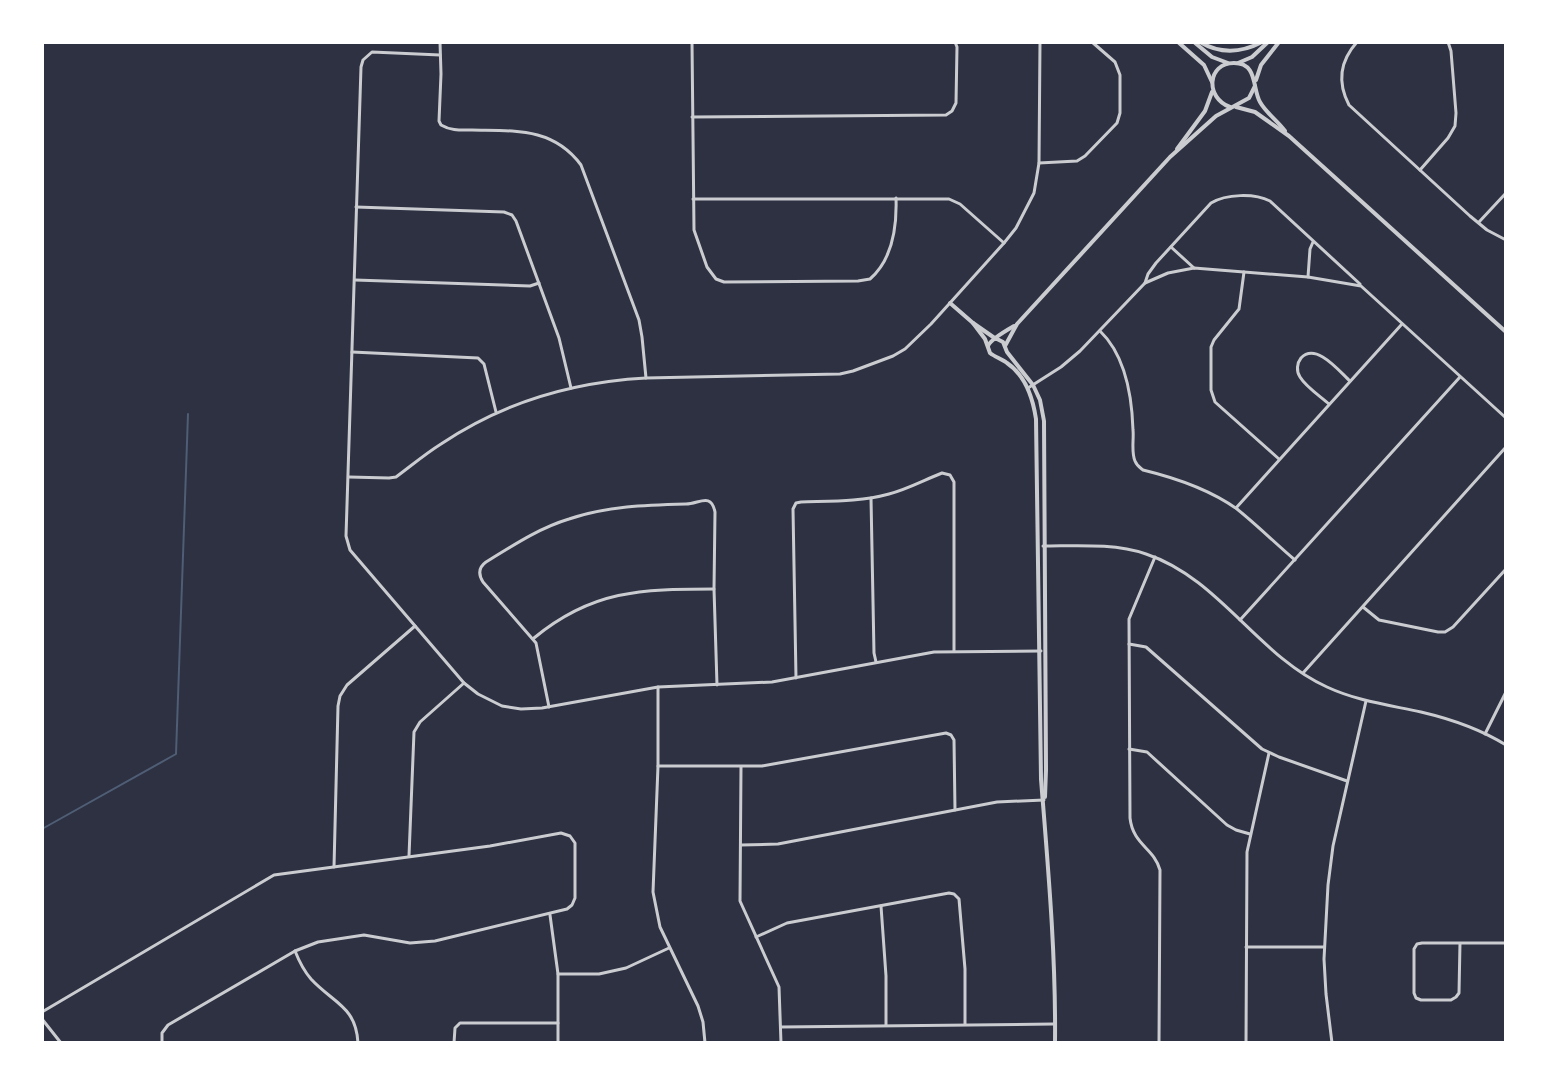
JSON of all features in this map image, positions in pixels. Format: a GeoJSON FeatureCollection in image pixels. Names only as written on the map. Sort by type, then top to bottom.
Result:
{"type":"FeatureCollection","features":[{"type":"Feature","properties":{"kind":"street"},"geometry":{"type":"LineString","coordinates":[[440,42],[441,125],[452,129],[535,133],[560,144],[581,165],[639,320],[646,378]]}},
{"type":"Feature","properties":{"kind":"street"},"geometry":{"type":"LineString","coordinates":[[692,42],[694,230],[711,274],[724,282],[866,281],[883,263],[894,238],[896,198]]}},
{"type":"Feature","properties":{"kind":"street"},"geometry":{"type":"LineString","coordinates":[[692,117],[942,116],[949,114],[956,103],[955,42]]}},
{"type":"Feature","properties":{"kind":"street"},"geometry":{"type":"LineString","coordinates":[[348,477],[393,478],[442,442],[497,413],[571,388],[621,379],[840,374],[905,349],[1004,243],[1030,202],[1039,163],[1040,42]]}},
{"type":"Feature","properties":{"kind":"street"},"geometry":{"type":"LineString","coordinates":[[1039,163],[1077,161],[1117,123],[1120,75],[1115,62],[1092,42]]}},
{"type":"Feature","properties":{"kind":"street"},"geometry":{"type":"LineString","coordinates":[[1178,42],[1204,65],[1218,100],[1225,105],[1255,112],[1289,136],[1506,332]]}},
{"type":"Feature","properties":{"kind":"street"},"geometry":{"type":"LineString","coordinates":[[1197,42],[1214,49],[1232,51],[1262,42]]}},
{"type":"Feature","properties":{"kind":"street"},"geometry":{"type":"LineString","coordinates":[[1197,42],[1212,57],[1247,68],[1253,74],[1261,103],[1289,136]]}},
{"type":"Feature","properties":{"kind":"street"},"geometry":{"type":"LineString","coordinates":[[1212,83],[1218,71],[1251,58],[1268,42]]}},
{"type":"Feature","properties":{"kind":"street"},"geometry":{"type":"LineString","coordinates":[[988,346],[1017,324],[1170,157],[1216,116],[1251,97],[1260,67],[1279,42]]}},
{"type":"Feature","properties":{"kind":"street"},"geometry":{"type":"LineString","coordinates":[[1357,42],[1342,65],[1343,90],[1348,104],[1478,223],[1506,240]]}},
{"type":"Feature","properties":{"kind":"street"},"geometry":{"type":"LineString","coordinates":[[1420,170],[1447,139],[1455,123],[1448,42]]}},
{"type":"Feature","properties":{"kind":"street"},"geometry":{"type":"LineString","coordinates":[[440,55],[377,51],[363,60],[361,67],[346,536],[348,546],[464,683],[502,706],[521,709],[549,707],[658,687],[759,684],[934,652],[1043,651]]}},
{"type":"Feature","properties":{"kind":"street"},"geometry":{"type":"LineString","coordinates":[[1170,157],[1206,108],[1213,90]]}},
{"type":"Feature","properties":{"kind":"street"},"geometry":{"type":"LineString","coordinates":[[1478,223],[1506,193]]}},
{"type":"Feature","properties":{"kind":"street"},"geometry":{"type":"LineString","coordinates":[[693,199],[947,198],[955,200],[1004,243]]}},
{"type":"Feature","properties":{"kind":"street"},"geometry":{"type":"LineString","coordinates":[[1145,283],[1148,274],[1211,203],[1225,198],[1267,199],[1506,418]]}},
{"type":"Feature","properties":{"kind":"street"},"geometry":{"type":"LineString","coordinates":[[356,207],[508,213],[516,221],[539,283],[560,343],[571,388]]}},
{"type":"Feature","properties":{"kind":"street"},"geometry":{"type":"LineString","coordinates":[[1308,277],[1310,249],[1314,242]]}},
{"type":"Feature","properties":{"kind":"street"},"geometry":{"type":"LineString","coordinates":[[1171,247],[1194,268]]}},
{"type":"Feature","properties":{"kind":"street"},"geometry":{"type":"LineString","coordinates":[[1030,386],[1068,362],[1145,283],[1168,273],[1194,268],[1308,277],[1361,286]]}},
{"type":"Feature","properties":{"kind":"street"},"geometry":{"type":"LineString","coordinates":[[1244,272],[1239,309],[1212,344],[1211,395],[1279,459]]}},
{"type":"Feature","properties":{"kind":"street"},"geometry":{"type":"LineString","coordinates":[[354,280],[530,286],[539,283]]}},
{"type":"Feature","properties":{"kind":"street"},"geometry":{"type":"LineString","coordinates":[[950,303],[973,323],[1002,341],[1040,400],[1044,421],[1044,800],[1055,961],[1055,1043]]}},
{"type":"Feature","properties":{"kind":"street"},"geometry":{"type":"LineString","coordinates":[[973,323],[984,338],[988,351],[1008,363],[1030,386]]}},
{"type":"Feature","properties":{"kind":"street"},"geometry":{"type":"LineString","coordinates":[[993,355],[1001,355],[1017,324]]}},
{"type":"Feature","properties":{"kind":"street"},"geometry":{"type":"LineString","coordinates":[[1235,508],[1402,324]]}},
{"type":"Feature","properties":{"kind":"street"},"geometry":{"type":"LineString","coordinates":[[1100,331],[1112,346],[1127,384],[1136,464],[1143,470],[1199,488],[1235,508],[1295,560]]}},
{"type":"Feature","properties":{"kind":"street"},"geometry":{"type":"LineString","coordinates":[[352,352],[478,358],[484,364],[497,413]]}},
{"type":"Feature","properties":{"kind":"street"},"geometry":{"type":"LineString","coordinates":[[1329,404],[1300,377],[1298,367],[1301,358],[1309,353],[1319,354],[1350,381]]}},
{"type":"Feature","properties":{"kind":"street"},"geometry":{"type":"LineString","coordinates":[[1240,620],[1460,377]]}},
{"type":"Feature","properties":{"kind":"street"},"geometry":{"type":"LineString","coordinates":[[1302,674],[1506,447]]}},
{"type":"Feature","properties":{"kind":"street"},"geometry":{"type":"LineString","coordinates":[[796,678],[794,507],[801,502],[871,498],[910,487],[942,473],[954,480],[954,651]]}},
{"type":"Feature","properties":{"kind":"street"},"geometry":{"type":"LineString","coordinates":[[871,498],[876,662]]}},
{"type":"Feature","properties":{"kind":"street"},"geometry":{"type":"LineString","coordinates":[[549,707],[534,638],[483,582],[480,569],[486,562],[536,532],[568,519],[610,509],[693,504],[702,500],[709,501],[715,509],[717,685]]}},
{"type":"Feature","properties":{"kind":"street"},"geometry":{"type":"LineString","coordinates":[[1042,546],[1117,548],[1155,557],[1195,581],[1302,674],[1332,690],[1366,701],[1436,716],[1506,745]]}},
{"type":"Feature","properties":{"kind":"street"},"geometry":{"type":"LineString","coordinates":[[1155,557],[1130,614],[1129,749],[1130,824],[1138,841],[1157,862],[1160,882],[1159,1043]]}},
{"type":"Feature","properties":{"kind":"street"},"geometry":{"type":"LineString","coordinates":[[1362,607],[1379,620],[1445,632],[1506,569]]}},
{"type":"Feature","properties":{"kind":"street"},"geometry":{"type":"LineString","coordinates":[[534,638],[572,612],[605,598],[639,591],[714,589]]}},
{"type":"Feature","properties":{"kind":"street"},"geometry":{"type":"LineString","coordinates":[[334,867],[340,696],[350,682],[415,626]]}},
{"type":"Feature","properties":{"kind":"street"},"geometry":{"type":"LineString","coordinates":[[1129,644],[1146,647],[1262,749],[1348,781]]}},
{"type":"Feature","properties":{"kind":"street"},"geometry":{"type":"LineString","coordinates":[[409,856],[414,732],[420,722],[464,683]]}},
{"type":"Feature","properties":{"kind":"street"},"geometry":{"type":"LineString","coordinates":[[658,687],[653,892],[660,927],[698,1006],[705,1043]]}},
{"type":"Feature","properties":{"kind":"street"},"geometry":{"type":"LineString","coordinates":[[1485,734],[1506,692]]}},
{"type":"Feature","properties":{"kind":"street"},"geometry":{"type":"LineString","coordinates":[[1332,1043],[1324,947],[1331,856],[1366,701]]}},
{"type":"Feature","properties":{"kind":"street"},"geometry":{"type":"LineString","coordinates":[[658,766],[741,767],[784,763],[946,733],[954,740],[955,810]]}},
{"type":"Feature","properties":{"kind":"street"},"geometry":{"type":"LineString","coordinates":[[1129,749],[1147,752],[1227,825],[1250,834]]}},
{"type":"Feature","properties":{"kind":"street"},"geometry":{"type":"LineString","coordinates":[[1246,1043],[1247,852],[1269,753]]}},
{"type":"Feature","properties":{"kind":"street"},"geometry":{"type":"LineString","coordinates":[[741,767],[740,901],[779,987],[781,1043]]}},
{"type":"Feature","properties":{"kind":"street"},"geometry":{"type":"LineString","coordinates":[[741,845],[778,844],[997,802],[1044,800]]}},
{"type":"Feature","properties":{"kind":"street"},"geometry":{"type":"LineString","coordinates":[[42,1012],[271,877],[561,833],[573,839],[576,849],[574,901],[567,909],[435,941],[410,943],[364,935],[318,942],[295,951],[165,1027],[161,1035],[162,1043]]}},
{"type":"Feature","properties":{"kind":"street"},"geometry":{"type":"LineString","coordinates":[[756,937],[787,923],[949,893],[958,896],[965,962],[965,1024]]}},
{"type":"Feature","properties":{"kind":"street"},"geometry":{"type":"LineString","coordinates":[[881,906],[886,1025]]}},
{"type":"Feature","properties":{"kind":"street"},"geometry":{"type":"LineString","coordinates":[[550,913],[558,974],[558,1043]]}},
{"type":"Feature","properties":{"kind":"street"},"geometry":{"type":"LineString","coordinates":[[1460,943],[1459,993],[1456,997],[1451,1000],[1416,998],[1414,949],[1417,944],[1460,943],[1506,943]]}},
{"type":"Feature","properties":{"kind":"street"},"geometry":{"type":"LineString","coordinates":[[1246,947],[1324,947]]}},
{"type":"Feature","properties":{"kind":"street"},"geometry":{"type":"LineString","coordinates":[[558,974],[599,974],[626,968],[670,948]]}},
{"type":"Feature","properties":{"kind":"street"},"geometry":{"type":"LineString","coordinates":[[295,951],[310,978],[351,1016],[356,1025],[358,1043]]}},
{"type":"Feature","properties":{"kind":"street"},"geometry":{"type":"LineString","coordinates":[[42,1019],[61,1043]]}},
{"type":"Feature","properties":{"kind":"street"},"geometry":{"type":"LineString","coordinates":[[454,1043],[454,1030],[460,1023],[558,1023]]}},
{"type":"Feature","properties":{"kind":"street"},"geometry":{"type":"LineString","coordinates":[[781,1027],[1055,1024]]}},
{"type":"Feature","properties":{"kind":"waterway"},"geometry":{"type":"LineString","coordinates":[[42,829],[176,754],[188,414]]}}]}
